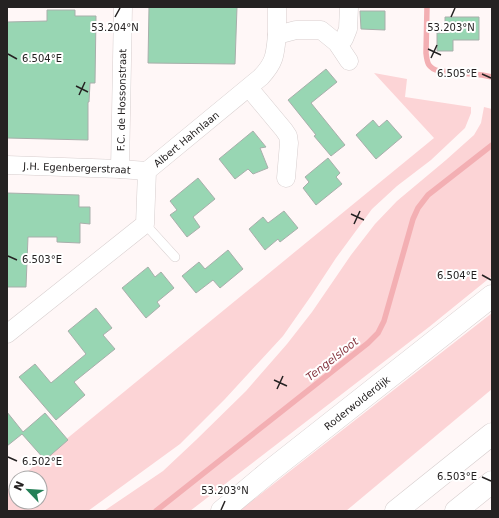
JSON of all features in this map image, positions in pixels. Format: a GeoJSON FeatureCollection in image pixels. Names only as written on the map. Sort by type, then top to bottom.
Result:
{"type":"FeatureCollection","features":[{"type":"Feature","properties":{"kind":"main road","name":"Roderwolderdijk"},"geometry":{"type":"LineString","coordinates":[[222,511],[276,466],[492,296]]}},
{"type":"Feature","properties":{"kind":"main road"},"geometry":{"type":"LineString","coordinates":[[396,511],[487,437]]}},
{"type":"Feature","properties":{"kind":"main road"},"geometry":{"type":"LineString","coordinates":[[458,511],[492,482]]}},
{"type":"Feature","properties":{"kind":"main road"},"geometry":{"type":"LineString","coordinates":[[458,511],[492,488]]}},
{"type":"Feature","properties":{"kind":"street","name":"F.C. de Hossonstraat"},"geometry":{"type":"LineString","coordinates":[[120,169],[123,7]]}},
{"type":"Feature","properties":{"kind":"street","name":"Albert Hahnlaan"},"geometry":{"type":"LineString","coordinates":[[145,224],[147,171],[262,78],[270,68],[275,56],[277,7]]}},
{"type":"Feature","properties":{"kind":"street"},"geometry":{"type":"LineString","coordinates":[[336,43],[344,39],[348,29],[349,7]]}},
{"type":"Feature","properties":{"kind":"street"},"geometry":{"type":"LineString","coordinates":[[277,35],[296,30],[321,30],[336,43],[349,61]]}},
{"type":"Feature","properties":{"kind":"street"},"geometry":{"type":"LineString","coordinates":[[249,88],[288,136],[289,143],[286,178]]}},
{"type":"Feature","properties":{"kind":"street","name":"J.H. Egenbergerstraat"},"geometry":{"type":"LineString","coordinates":[[7,165],[147,171]]}},
{"type":"Feature","properties":{"kind":"street"},"geometry":{"type":"LineString","coordinates":[[7,334],[145,224]]}},
{"type":"Feature","properties":{"kind":"lane"},"geometry":{"type":"LineString","coordinates":[[145,224],[175,257]]}},
{"type":"Feature","properties":{"kind":"shaded area"},"geometry":{"type":"Polygon","coordinates":[[[374,73],[407,79],[405,97],[471,107],[471,113],[465,128],[431,160],[397,186],[372,209],[336,258],[283,336],[225,399],[180,444],[88,511],[7,511],[8,489],[8,510],[48,510],[48,470],[29,470],[434,138],[374,73]]]}},
{"type":"Feature","properties":{"kind":"shaded area"},"geometry":{"type":"Polygon","coordinates":[[[484,107],[492,109],[492,276],[429,327],[190,511],[104,511],[163,471],[246,391],[287,344],[312,312],[351,255],[375,224],[397,201],[474,135],[481,123],[484,107]]]}},
{"type":"Feature","properties":{"kind":"shaded area"},"geometry":{"type":"Polygon","coordinates":[[[492,313],[492,389],[346,511],[239,511],[492,313]]]}},
{"type":"Feature","properties":{"kind":"building"},"geometry":{"type":"Polygon","coordinates":[[[149,7],[237,7],[235,64],[148,63],[149,7]]]}},
{"type":"Feature","properties":{"kind":"building"},"geometry":{"type":"Polygon","coordinates":[[[47,10],[75,10],[75,16],[96,16],[95,83],[90,83],[88,102],[88,140],[7,138],[7,22],[47,21],[47,10]]]}},
{"type":"Feature","properties":{"kind":"building"},"geometry":{"type":"Polygon","coordinates":[[[360,11],[385,11],[385,30],[361,29],[360,11]]]}},
{"type":"Feature","properties":{"kind":"building"},"geometry":{"type":"Polygon","coordinates":[[[445,17],[479,17],[479,40],[453,40],[453,51],[437,51],[437,33],[445,33],[445,17]]]}},
{"type":"Feature","properties":{"kind":"building"},"geometry":{"type":"Polygon","coordinates":[[[326,69],[337,82],[311,103],[345,145],[331,156],[314,136],[316,135],[288,100],[326,69]]]}},
{"type":"Feature","properties":{"kind":"building"},"geometry":{"type":"Polygon","coordinates":[[[373,120],[379,127],[387,120],[402,137],[376,159],[356,135],[373,120]]]}},
{"type":"Feature","properties":{"kind":"building"},"geometry":{"type":"Polygon","coordinates":[[[253,131],[266,147],[260,148],[268,168],[253,174],[248,169],[235,179],[219,159],[253,131]]]}},
{"type":"Feature","properties":{"kind":"building"},"geometry":{"type":"Polygon","coordinates":[[[328,158],[340,173],[336,177],[342,184],[316,205],[303,188],[309,182],[305,177],[328,158]]]}},
{"type":"Feature","properties":{"kind":"building"},"geometry":{"type":"Polygon","coordinates":[[[198,178],[215,199],[193,217],[200,227],[187,237],[170,215],[177,210],[170,201],[198,178]]]}},
{"type":"Feature","properties":{"kind":"building"},"geometry":{"type":"Polygon","coordinates":[[[7,193],[79,195],[79,207],[90,207],[90,224],[80,223],[80,243],[57,242],[57,237],[28,237],[26,287],[7,287],[7,193]]]}},
{"type":"Feature","properties":{"kind":"building"},"geometry":{"type":"Polygon","coordinates":[[[284,211],[298,228],[280,242],[278,239],[265,250],[249,229],[263,217],[268,223],[284,211]]]}},
{"type":"Feature","properties":{"kind":"building"},"geometry":{"type":"Polygon","coordinates":[[[228,250],[243,269],[220,288],[213,280],[196,293],[182,276],[199,262],[205,269],[228,250]]]}},
{"type":"Feature","properties":{"kind":"building"},"geometry":{"type":"Polygon","coordinates":[[[148,267],[155,277],[161,272],[174,288],[157,302],[160,306],[146,318],[122,288],[148,267]]]}},
{"type":"Feature","properties":{"kind":"building"},"geometry":{"type":"Polygon","coordinates":[[[96,308],[112,328],[103,335],[115,349],[74,382],[85,395],[56,420],[19,377],[35,364],[51,383],[86,354],[68,331],[96,308]]]}},
{"type":"Feature","properties":{"kind":"building"},"geometry":{"type":"Polygon","coordinates":[[[7,412],[23,432],[45,413],[68,440],[45,460],[22,434],[7,446],[7,412]]]}},
{"type":"Feature","properties":{"kind":"waterway"},"geometry":{"type":"LineString","coordinates":[[427,7],[426,53],[430,67],[439,71],[492,77]]}},
{"type":"Feature","properties":{"kind":"waterway","name":"Tengelsloot"},"geometry":{"type":"LineString","coordinates":[[156,511],[368,343],[378,333],[384,321],[413,219],[418,208],[428,195],[492,145]]}}]}
